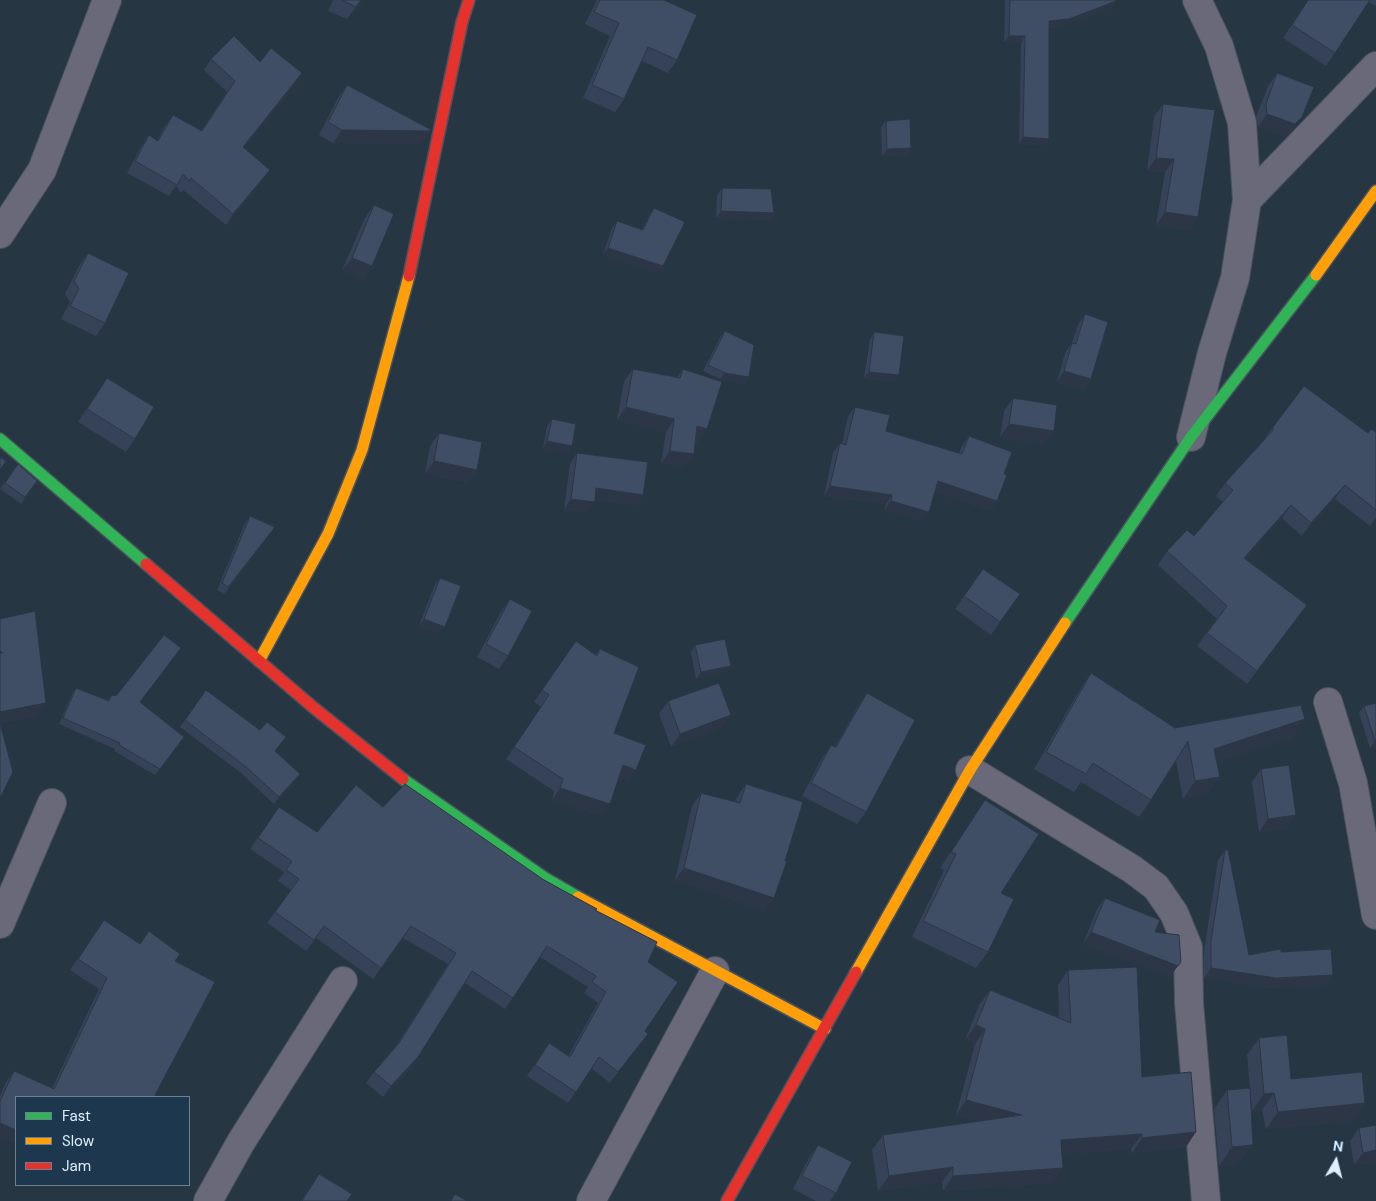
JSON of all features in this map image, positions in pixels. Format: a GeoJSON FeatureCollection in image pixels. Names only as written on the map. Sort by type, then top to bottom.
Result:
{"type":"FeatureCollection","features":[{"type":"Feature","properties":{"kind":"street"},"geometry":{"type":"LineString","coordinates":[[0,234],[42,170],[107,0]]}},
{"type":"Feature","properties":{"kind":"street"},"geometry":{"type":"LineString","coordinates":[[259,662],[328,534],[362,450],[407,286],[469,0]]}},
{"type":"Feature","properties":{"kind":"street"},"geometry":{"type":"LineString","coordinates":[[1191,437],[1212,353],[1235,278],[1247,200],[1242,123],[1219,46],[1197,0]]}},
{"type":"Feature","properties":{"kind":"street"},"geometry":{"type":"LineString","coordinates":[[1247,200],[1376,66]]}},
{"type":"Feature","properties":{"kind":"street"},"geometry":{"type":"LineString","coordinates":[[727,1201],[970,770],[1100,568],[1191,437],[1331,256],[1376,192]]}},
{"type":"Feature","properties":{"kind":"street"},"geometry":{"type":"LineString","coordinates":[[0,439],[259,662],[429,800],[545,878],[825,1029]]}},
{"type":"Feature","properties":{"kind":"street"},"geometry":{"type":"LineString","coordinates":[[1328,702],[1353,783],[1376,915]]}},
{"type":"Feature","properties":{"kind":"street"},"geometry":{"type":"LineString","coordinates":[[970,770],[1132,869],[1156,886],[1174,913],[1188,948],[1190,1012],[1206,1201]]}},
{"type":"Feature","properties":{"kind":"street"},"geometry":{"type":"LineString","coordinates":[[0,924],[52,803]]}},
{"type":"Feature","properties":{"kind":"street"},"geometry":{"type":"LineString","coordinates":[[591,1201],[715,971]]}},
{"type":"Feature","properties":{"kind":"street"},"geometry":{"type":"LineString","coordinates":[[208,1201],[241,1142],[343,981]]}},
{"type":"Feature","properties":{"kind":"building"},"geometry":{"type":"Polygon","coordinates":[[[342,0],[361,0],[356,7],[342,0]]]}},
{"type":"Feature","properties":{"kind":"building"},"geometry":{"type":"Polygon","coordinates":[[[600,0],[664,0],[697,15],[677,60],[648,47],[624,99],[592,85],[619,23],[594,12],[600,0]]]}},
{"type":"Feature","properties":{"kind":"building"},"geometry":{"type":"Polygon","coordinates":[[[1010,0],[1116,0],[1069,19],[1049,21],[1049,139],[1023,137],[1025,36],[1009,36],[1010,0]]]}},
{"type":"Feature","properties":{"kind":"building"},"geometry":{"type":"Polygon","coordinates":[[[1308,0],[1370,0],[1335,53],[1292,25],[1308,0]]]}},
{"type":"Feature","properties":{"kind":"building"},"geometry":{"type":"Polygon","coordinates":[[[234,36],[260,62],[271,48],[302,73],[243,147],[270,170],[233,214],[191,178],[189,181],[183,174],[177,185],[135,161],[149,135],[158,141],[173,115],[202,131],[235,81],[211,59],[234,36]]]}},
{"type":"Feature","properties":{"kind":"building"},"geometry":{"type":"Polygon","coordinates":[[[1277,73],[1314,87],[1302,117],[1295,124],[1267,114],[1266,104],[1277,73]]]}},
{"type":"Feature","properties":{"kind":"building"},"geometry":{"type":"Polygon","coordinates":[[[347,85],[430,129],[430,131],[342,130],[328,122],[347,85]]]}},
{"type":"Feature","properties":{"kind":"building"},"geometry":{"type":"Polygon","coordinates":[[[1163,104],[1215,110],[1198,217],[1165,212],[1174,159],[1156,158],[1163,104]]]}},
{"type":"Feature","properties":{"kind":"building"},"geometry":{"type":"Polygon","coordinates":[[[910,119],[911,148],[887,149],[886,121],[910,119]]]}},
{"type":"Feature","properties":{"kind":"building"},"geometry":{"type":"Polygon","coordinates":[[[722,188],[771,189],[774,213],[721,211],[722,188]]]}},
{"type":"Feature","properties":{"kind":"building"},"geometry":{"type":"Polygon","coordinates":[[[374,205],[394,214],[372,266],[352,258],[374,205]]]}},
{"type":"Feature","properties":{"kind":"building"},"geometry":{"type":"Polygon","coordinates":[[[654,208],[685,222],[663,266],[608,248],[617,221],[643,230],[654,208]]]}},
{"type":"Feature","properties":{"kind":"building"},"geometry":{"type":"Polygon","coordinates":[[[88,253],[129,273],[105,323],[70,306],[79,289],[74,281],[88,253]]]}},
{"type":"Feature","properties":{"kind":"building"},"geometry":{"type":"Polygon","coordinates":[[[1085,314],[1108,322],[1091,379],[1064,371],[1072,343],[1076,344],[1085,314]]]}},
{"type":"Feature","properties":{"kind":"building"},"geometry":{"type":"Polygon","coordinates":[[[725,331],[754,345],[749,377],[725,373],[708,365],[725,331]]]}},
{"type":"Feature","properties":{"kind":"building"},"geometry":{"type":"Polygon","coordinates":[[[874,332],[904,336],[899,375],[869,372],[874,332]]]}},
{"type":"Feature","properties":{"kind":"building"},"geometry":{"type":"Polygon","coordinates":[[[633,369],[680,378],[683,369],[722,382],[707,429],[697,426],[694,454],[670,451],[674,419],[626,407],[633,369]]]}},
{"type":"Feature","properties":{"kind":"building"},"geometry":{"type":"Polygon","coordinates":[[[107,378],[154,407],[135,439],[87,409],[107,378]]]}},
{"type":"Feature","properties":{"kind":"building"},"geometry":{"type":"Polygon","coordinates":[[[1304,386],[1368,433],[1371,429],[1376,432],[1376,510],[1345,485],[1311,523],[1291,505],[1244,558],[1307,605],[1257,671],[1207,633],[1227,606],[1167,551],[1187,530],[1194,536],[1233,490],[1225,483],[1274,429],[1272,428],[1304,386]]]}},
{"type":"Feature","properties":{"kind":"building"},"geometry":{"type":"Polygon","coordinates":[[[1013,398],[1057,405],[1054,431],[1009,424],[1013,398]]]}},
{"type":"Feature","properties":{"kind":"building"},"geometry":{"type":"Polygon","coordinates":[[[855,407],[890,415],[886,431],[962,454],[969,436],[1012,452],[1004,474],[1007,475],[997,501],[938,481],[929,512],[891,501],[892,495],[830,486],[840,443],[846,445],[855,407]]]}},
{"type":"Feature","properties":{"kind":"building"},"geometry":{"type":"Polygon","coordinates":[[[552,419],[576,424],[572,446],[547,441],[552,419]]]}},
{"type":"Feature","properties":{"kind":"building"},"geometry":{"type":"Polygon","coordinates":[[[439,433],[482,442],[477,470],[434,461],[439,433]]]}},
{"type":"Feature","properties":{"kind":"building"},"geometry":{"type":"Polygon","coordinates":[[[577,453],[648,462],[643,495],[596,488],[595,502],[571,499],[577,453]]]}},
{"type":"Feature","properties":{"kind":"building"},"geometry":{"type":"Polygon","coordinates":[[[0,457],[6,461],[0,470],[0,457]]]}},
{"type":"Feature","properties":{"kind":"building"},"geometry":{"type":"Polygon","coordinates":[[[18,464],[37,481],[25,497],[5,483],[18,464]]]}},
{"type":"Feature","properties":{"kind":"building"},"geometry":{"type":"Polygon","coordinates":[[[250,516],[275,527],[228,587],[222,583],[250,516]]]}},
{"type":"Feature","properties":{"kind":"building"},"geometry":{"type":"Polygon","coordinates":[[[983,569],[1020,594],[1000,622],[964,596],[983,569]]]}},
{"type":"Feature","properties":{"kind":"building"},"geometry":{"type":"Polygon","coordinates":[[[440,578],[461,586],[445,627],[424,619],[440,578]]]}},
{"type":"Feature","properties":{"kind":"building"},"geometry":{"type":"Polygon","coordinates":[[[510,599],[532,611],[508,656],[486,644],[510,599]]]}},
{"type":"Feature","properties":{"kind":"building"},"geometry":{"type":"Polygon","coordinates":[[[35,611],[46,703],[0,712],[0,653],[3,653],[0,651],[0,619],[35,611]]]}},
{"type":"Feature","properties":{"kind":"building"},"geometry":{"type":"Polygon","coordinates":[[[164,635],[181,648],[140,702],[184,737],[160,769],[119,745],[120,743],[63,718],[76,688],[109,701],[112,695],[116,696],[164,635]]]}},
{"type":"Feature","properties":{"kind":"building"},"geometry":{"type":"Polygon","coordinates":[[[725,639],[731,666],[701,672],[695,645],[725,639]]]}},
{"type":"Feature","properties":{"kind":"building"},"geometry":{"type":"Polygon","coordinates":[[[576,641],[597,656],[600,649],[639,667],[614,733],[646,745],[636,770],[623,765],[610,804],[560,788],[563,779],[514,747],[549,695],[542,690],[576,641]]]}},
{"type":"Feature","properties":{"kind":"building"},"geometry":{"type":"Polygon","coordinates":[[[1091,673],[1175,728],[1301,705],[1305,719],[1214,749],[1220,777],[1195,781],[1188,741],[1151,800],[1093,763],[1086,774],[1046,752],[1091,673]]]}},
{"type":"Feature","properties":{"kind":"building"},"geometry":{"type":"Polygon","coordinates":[[[719,683],[731,715],[680,734],[668,701],[719,683]]]}},
{"type":"Feature","properties":{"kind":"building"},"geometry":{"type":"Polygon","coordinates":[[[206,690],[260,730],[267,722],[286,737],[275,751],[300,774],[279,797],[245,766],[185,720],[206,690]]]}},
{"type":"Feature","properties":{"kind":"building"},"geometry":{"type":"Polygon","coordinates":[[[867,693],[915,720],[866,812],[811,783],[831,745],[836,747],[867,693]]]}},
{"type":"Feature","properties":{"kind":"building"},"geometry":{"type":"Polygon","coordinates":[[[1376,703],[1376,741],[1375,741],[1364,706],[1376,703]]]}},
{"type":"Feature","properties":{"kind":"building"},"geometry":{"type":"Polygon","coordinates":[[[0,723],[13,772],[0,798],[0,723]]]}},
{"type":"Feature","properties":{"kind":"building"},"geometry":{"type":"Polygon","coordinates":[[[1289,765],[1296,815],[1268,819],[1261,769],[1289,765]]]}},
{"type":"Feature","properties":{"kind":"building"},"geometry":{"type":"Polygon","coordinates":[[[405,784],[544,880],[597,909],[595,910],[657,942],[648,962],[678,982],[645,1031],[648,1034],[618,1072],[599,1057],[576,1092],[535,1065],[549,1043],[570,1057],[606,992],[592,982],[596,976],[547,946],[513,998],[472,971],[418,1057],[391,1086],[374,1072],[399,1043],[456,953],[411,926],[381,968],[324,926],[314,940],[275,912],[299,879],[286,870],[292,861],[258,838],[279,807],[317,832],[356,785],[383,807],[405,784]]]}},
{"type":"Feature","properties":{"kind":"building"},"geometry":{"type":"Polygon","coordinates":[[[746,784],[803,802],[785,861],[787,861],[774,898],[684,868],[701,793],[740,803],[746,784]]]}},
{"type":"Feature","properties":{"kind":"building"},"geometry":{"type":"Polygon","coordinates":[[[985,800],[1039,834],[1001,893],[1014,899],[988,952],[923,921],[956,854],[951,852],[985,800]]]}},
{"type":"Feature","properties":{"kind":"building"},"geometry":{"type":"Polygon","coordinates":[[[1225,850],[1228,850],[1249,955],[1281,949],[1281,952],[1331,949],[1333,975],[1276,978],[1211,968],[1211,941],[1225,850]]]}},
{"type":"Feature","properties":{"kind":"building"},"geometry":{"type":"Polygon","coordinates":[[[1105,898],[1160,920],[1155,932],[1179,935],[1181,962],[1178,966],[1091,932],[1105,898]]]}},
{"type":"Feature","properties":{"kind":"building"},"geometry":{"type":"Polygon","coordinates":[[[104,920],[140,944],[149,931],[180,954],[175,961],[215,982],[155,1095],[157,1096],[15,1096],[15,1130],[0,1123],[0,1101],[14,1071],[54,1089],[107,978],[78,959],[104,920]]]}},
{"type":"Feature","properties":{"kind":"building"},"geometry":{"type":"Polygon","coordinates":[[[1137,967],[1142,1077],[1191,1072],[1196,1132],[1142,1138],[1142,1134],[1061,1140],[1063,1168],[953,1176],[953,1167],[889,1176],[883,1135],[1022,1115],[966,1100],[985,1029],[976,1025],[990,990],[1071,1023],[1068,970],[1137,967]]]}},
{"type":"Feature","properties":{"kind":"building"},"geometry":{"type":"Polygon","coordinates":[[[1287,1035],[1291,1079],[1362,1072],[1365,1103],[1278,1112],[1274,1093],[1264,1094],[1259,1038],[1287,1035]]]}},
{"type":"Feature","properties":{"kind":"building"},"geometry":{"type":"Polygon","coordinates":[[[1250,1088],[1253,1145],[1232,1147],[1227,1090],[1250,1088]]]}},
{"type":"Feature","properties":{"kind":"building"},"geometry":{"type":"Polygon","coordinates":[[[1376,1125],[1376,1150],[1363,1153],[1359,1128],[1376,1125]]]}},
{"type":"Feature","properties":{"kind":"building"},"geometry":{"type":"Polygon","coordinates":[[[818,1145],[852,1162],[836,1193],[802,1176],[818,1145]]]}},
{"type":"Feature","properties":{"kind":"building"},"geometry":{"type":"Polygon","coordinates":[[[319,1174],[352,1194],[347,1201],[302,1201],[319,1174]]]}},
{"type":"Feature","properties":{"kind":"building"},"geometry":{"type":"Polygon","coordinates":[[[455,1194],[467,1201],[451,1201],[455,1194]]]}},
{"type":"Feature","properties":{"kind":"traffic: fast"},"geometry":{"type":"LineString","coordinates":[[1065,623],[1191,437],[1316,275]]}},
{"type":"Feature","properties":{"kind":"traffic: fast"},"geometry":{"type":"LineString","coordinates":[[0,439],[146,564]]}},
{"type":"Feature","properties":{"kind":"traffic: fast"},"geometry":{"type":"LineString","coordinates":[[403,779],[545,878],[578,897]]}},
{"type":"Feature","properties":{"kind":"traffic: slow"},"geometry":{"type":"LineString","coordinates":[[1316,275],[1376,191]]}},
{"type":"Feature","properties":{"kind":"traffic: slow"},"geometry":{"type":"LineString","coordinates":[[259,661],[328,534],[362,450],[409,276]]}},
{"type":"Feature","properties":{"kind":"traffic: slow"},"geometry":{"type":"LineString","coordinates":[[856,972],[970,770],[1065,623]]}},
{"type":"Feature","properties":{"kind":"traffic: slow"},"geometry":{"type":"LineString","coordinates":[[578,897],[825,1029]]}},
{"type":"Feature","properties":{"kind":"traffic: jam"},"geometry":{"type":"LineString","coordinates":[[409,276],[462,22],[469,0]]}},
{"type":"Feature","properties":{"kind":"traffic: jam"},"geometry":{"type":"LineString","coordinates":[[146,564],[314,708],[403,779]]}},
{"type":"Feature","properties":{"kind":"traffic: jam"},"geometry":{"type":"LineString","coordinates":[[727,1201],[856,972]]}}]}
